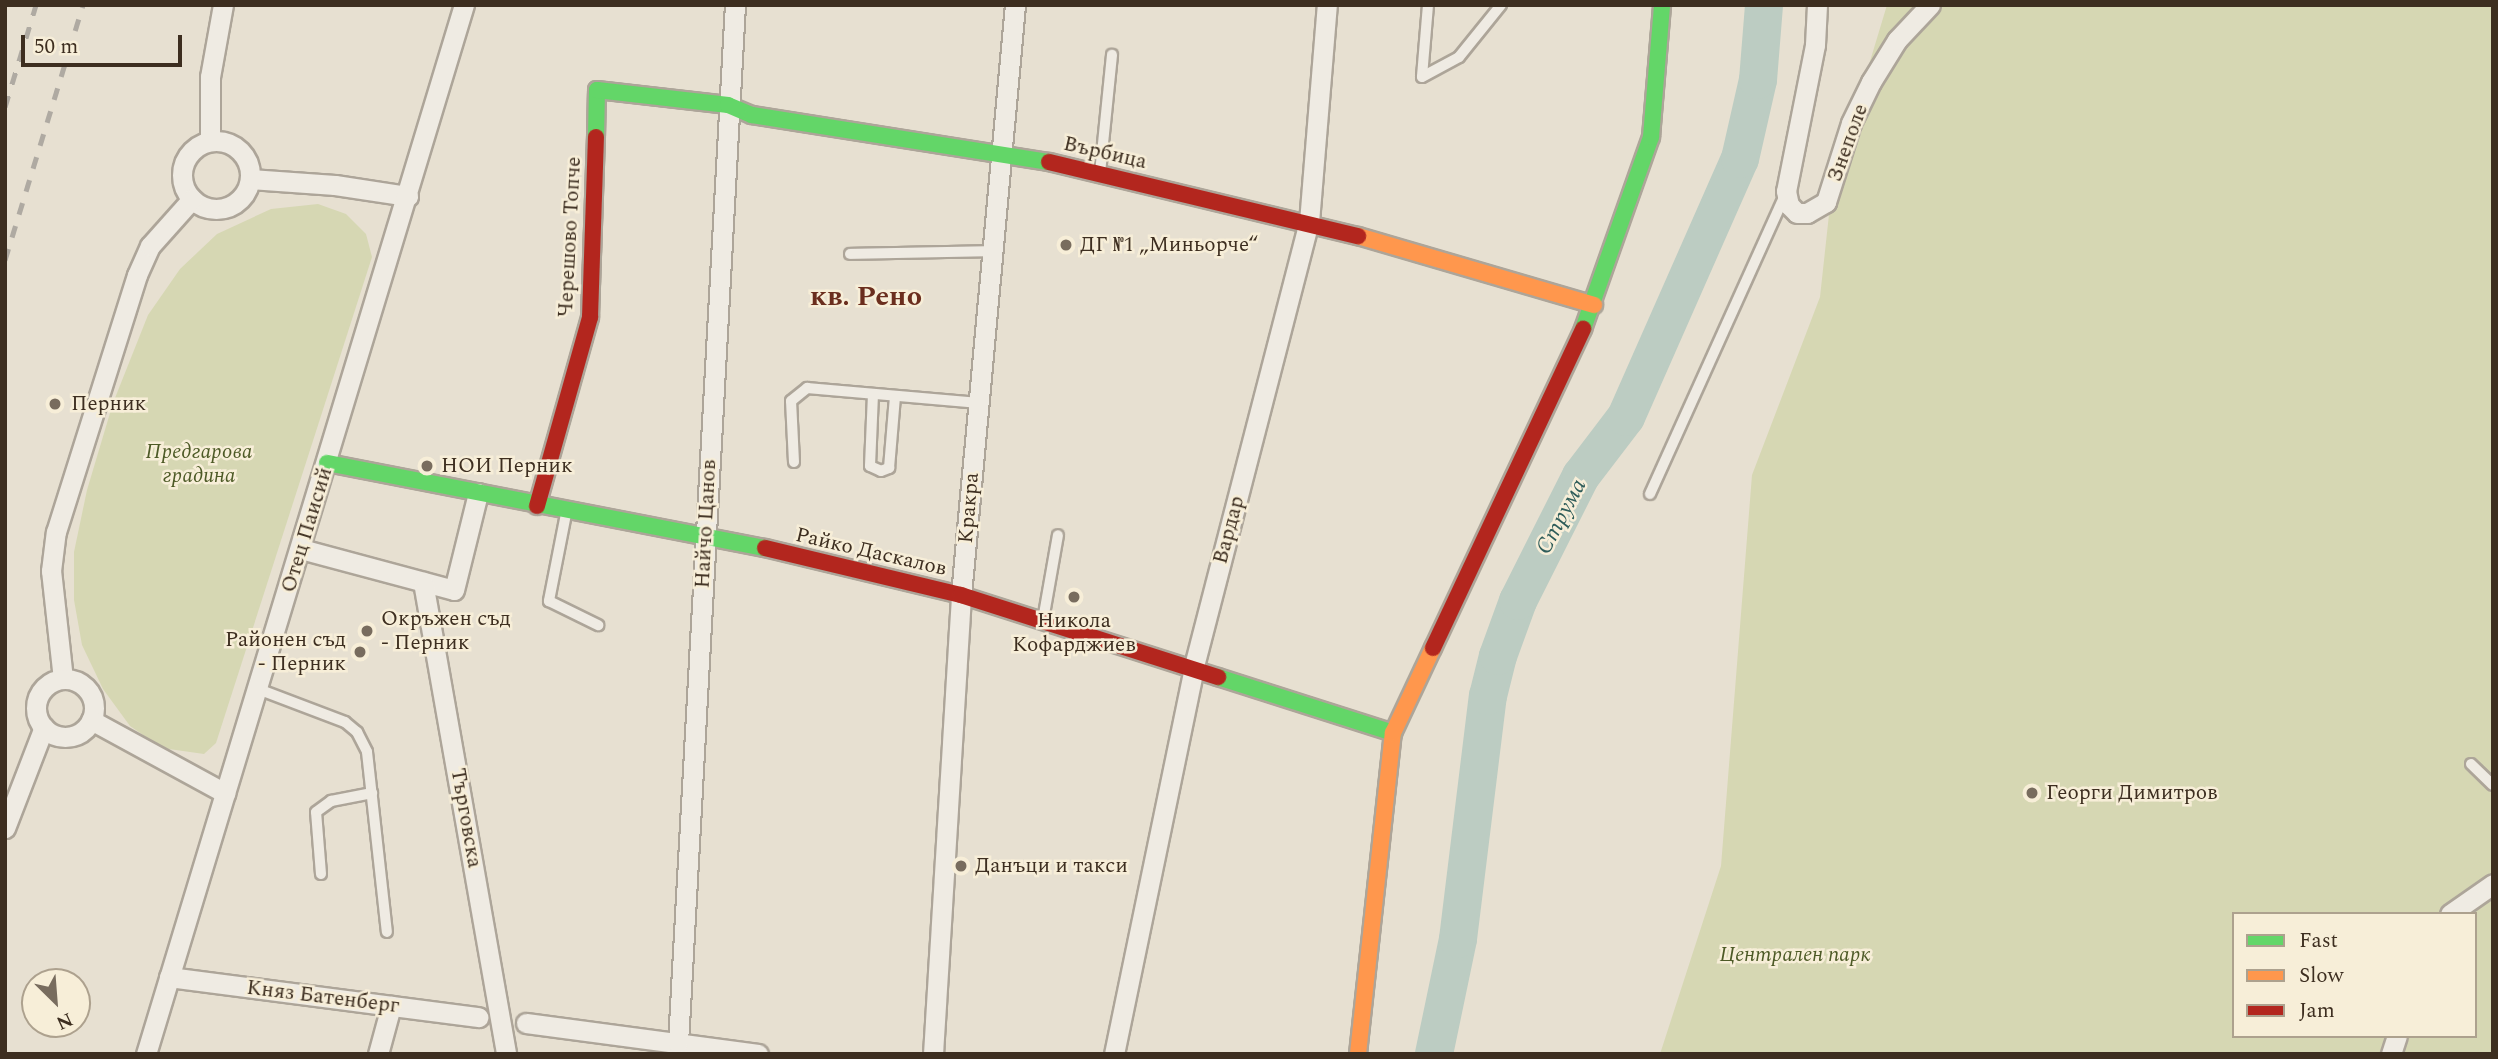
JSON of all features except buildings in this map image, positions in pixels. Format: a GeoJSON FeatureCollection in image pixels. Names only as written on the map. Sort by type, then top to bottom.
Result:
{"type":"FeatureCollection","features":[{"type":"Feature","properties":{"kind":"street"},"geometry":{"type":"LineString","coordinates":[[210,141],[210,77],[223,5]]}},
{"type":"Feature","properties":{"kind":"street","name":"Отец Паисий"},"geometry":{"type":"LineString","coordinates":[[146,1054],[464,5]]}},
{"type":"Feature","properties":{"kind":"street","name":"Найчо Цанов"},"geometry":{"type":"LineString","coordinates":[[678,1043],[735,5]]}},
{"type":"Feature","properties":{"kind":"street","name":"Кракра"},"geometry":{"type":"LineString","coordinates":[[933,1054],[961,595],[1015,5]]}},
{"type":"Feature","properties":{"kind":"street","name":"Вардар"},"geometry":{"type":"LineString","coordinates":[[1114,1054],[1194,666],[1309,222],[1327,5]]}},
{"type":"Feature","properties":{"kind":"street"},"geometry":{"type":"LineString","coordinates":[[1358,1054],[1393,733],[1594,304],[1650,137],[1662,5]]}},
{"type":"Feature","properties":{"kind":"street"},"geometry":{"type":"LineString","coordinates":[[1786,191],[1815,45],[1817,5]]}},
{"type":"Feature","properties":{"kind":"street","name":"Знеполе"},"geometry":{"type":"LineString","coordinates":[[1786,191],[1789,205],[1797,213],[1807,213],[1826,202],[1852,122],[1871,82],[1897,40],[1930,5]]}},
{"type":"Feature","properties":{"kind":"street","name":"Върбица"},"geometry":{"type":"LineString","coordinates":[[597,90],[728,104],[752,115],[1003,152],[1309,222],[1594,304]]}},
{"type":"Feature","properties":{"kind":"street","name":"Черешово Топче"},"geometry":{"type":"LineString","coordinates":[[537,506],[590,317],[597,90]]}},
{"type":"Feature","properties":{"kind":"street"},"geometry":{"type":"LineString","coordinates":[[210,141],[226,142],[240,150],[248,163],[250,179],[243,196],[227,207],[208,208],[192,199],[183,183],[184,165],[194,150],[210,141]]}},
{"type":"Feature","properties":{"kind":"street"},"geometry":{"type":"LineString","coordinates":[[250,179],[335,185],[408,196]]}},
{"type":"Feature","properties":{"kind":"street"},"geometry":{"type":"LineString","coordinates":[[63,679],[51,571],[55,532],[137,275],[150,246],[192,199]]}},
{"type":"Feature","properties":{"kind":"street","name":"Райко Даскалов"},"geometry":{"type":"LineString","coordinates":[[327,463],[537,506],[705,534],[961,595],[1194,666],[1393,733]]}},
{"type":"Feature","properties":{"kind":"street"},"geometry":{"type":"LineString","coordinates":[[301,549],[454,590],[478,493]]}},
{"type":"Feature","properties":{"kind":"street","name":"Търговска"},"geometry":{"type":"LineString","coordinates":[[423,582],[506,1054]]}},
{"type":"Feature","properties":{"kind":"street"},"geometry":{"type":"LineString","coordinates":[[63,679],[87,688],[94,703],[91,720],[69,736],[44,727],[36,710],[40,693],[63,679]]}},
{"type":"Feature","properties":{"kind":"street"},"geometry":{"type":"LineString","coordinates":[[91,720],[225,793]]}},
{"type":"Feature","properties":{"kind":"street"},"geometry":{"type":"LineString","coordinates":[[5,828],[44,727]]}},
{"type":"Feature","properties":{"kind":"street"},"geometry":{"type":"LineString","coordinates":[[2453,912],[2493,884]]}},
{"type":"Feature","properties":{"kind":"street","name":"Княз Батенберг"},"geometry":{"type":"LineString","coordinates":[[169,977],[478,1017]]}},
{"type":"Feature","properties":{"kind":"street"},"geometry":{"type":"LineString","coordinates":[[378,1054],[391,1006]]}},
{"type":"Feature","properties":{"kind":"street"},"geometry":{"type":"LineString","coordinates":[[526,1023],[758,1054]]}},
{"type":"Feature","properties":{"kind":"lane"},"geometry":{"type":"LineString","coordinates":[[1428,5],[1422,77],[1459,57],[1501,5]]}},
{"type":"Feature","properties":{"kind":"lane"},"geometry":{"type":"LineString","coordinates":[[1100,174],[1112,55]]}},
{"type":"Feature","properties":{"kind":"lane"},"geometry":{"type":"LineString","coordinates":[[1650,494],[1786,191]]}},
{"type":"Feature","properties":{"kind":"lane"},"geometry":{"type":"LineString","coordinates":[[850,254],[993,251]]}},
{"type":"Feature","properties":{"kind":"lane"},"geometry":{"type":"LineString","coordinates":[[794,463],[791,401],[807,388],[979,403]]}},
{"type":"Feature","properties":{"kind":"lane"},"geometry":{"type":"LineString","coordinates":[[873,394],[870,466],[881,471],[890,468],[895,396]]}},
{"type":"Feature","properties":{"kind":"lane"},"geometry":{"type":"LineString","coordinates":[[567,510],[549,601],[598,625]]}},
{"type":"Feature","properties":{"kind":"lane"},"geometry":{"type":"LineString","coordinates":[[1043,620],[1058,535]]}},
{"type":"Feature","properties":{"kind":"lane"},"geometry":{"type":"LineString","coordinates":[[258,689],[345,722],[357,732],[367,752],[387,932]]}},
{"type":"Feature","properties":{"kind":"lane"},"geometry":{"type":"LineString","coordinates":[[2471,764],[2493,785]]}},
{"type":"Feature","properties":{"kind":"lane"},"geometry":{"type":"LineString","coordinates":[[321,874],[316,812],[331,801],[372,793]]}},
{"type":"Feature","properties":{"kind":"green space","name":"Централен парк"},"geometry":{"type":"Polygon","coordinates":[[[1887,5],[2493,5],[2493,1054],[1660,1054],[1721,866],[1752,475],[1820,297],[1832,187],[1887,5]]]}},
{"type":"Feature","properties":{"kind":"green space","name":"Предгарова градина"},"geometry":{"type":"Polygon","coordinates":[[[318,204],[346,214],[366,234],[372,257],[216,743],[204,754],[162,748],[130,726],[103,689],[82,645],[74,600],[74,552],[87,490],[113,403],[148,315],[180,269],[217,234],[271,209],[318,204]]]}},
{"type":"Feature","properties":{"kind":"waterway","name":"Струма"},"geometry":{"type":"LineString","coordinates":[[1434,1054],[1458,939],[1488,696],[1498,656],[1518,601],[1581,476],[1626,417],[1740,159],[1758,80],[1764,5]]}},
{"type":"Feature","properties":{"kind":"railway"},"geometry":{"type":"LineString","coordinates":[[5,107],[36,5]]}},
{"type":"Feature","properties":{"kind":"railway"},"geometry":{"type":"LineString","coordinates":[[5,260],[83,5]]}},
{"type":"Feature","properties":{"kind":"traffic: fast"},"geometry":{"type":"LineString","coordinates":[[1583,329],[1651,137],[1662,5]]}},
{"type":"Feature","properties":{"kind":"traffic: fast"},"geometry":{"type":"LineString","coordinates":[[596,137],[597,90],[728,105],[752,115],[1049,162]]}},
{"type":"Feature","properties":{"kind":"traffic: fast"},"geometry":{"type":"LineString","coordinates":[[327,463],[765,548]]}},
{"type":"Feature","properties":{"kind":"traffic: fast"},"geometry":{"type":"LineString","coordinates":[[1218,677],[1393,733]]}},
{"type":"Feature","properties":{"kind":"traffic: slow"},"geometry":{"type":"LineString","coordinates":[[1358,236],[1594,305]]}},
{"type":"Feature","properties":{"kind":"traffic: slow"},"geometry":{"type":"LineString","coordinates":[[1358,1054],[1393,733],[1433,648]]}},
{"type":"Feature","properties":{"kind":"traffic: jam"},"geometry":{"type":"LineString","coordinates":[[537,506],[590,317],[596,137]]}},
{"type":"Feature","properties":{"kind":"traffic: jam"},"geometry":{"type":"LineString","coordinates":[[1049,162],[1358,236]]}},
{"type":"Feature","properties":{"kind":"traffic: jam"},"geometry":{"type":"LineString","coordinates":[[1433,648],[1583,329]]}},
{"type":"Feature","properties":{"kind":"traffic: jam"},"geometry":{"type":"LineString","coordinates":[[765,548],[961,595],[1218,677]]}},
{"type":"Feature","properties":{"kind":"place","name":"ДГ №1 „Миньорче“"},"geometry":{"type":"Point","coordinates":[1066,245]}},
{"type":"Feature","properties":{"kind":"place","name":"Перник"},"geometry":{"type":"Point","coordinates":[55,404]}},
{"type":"Feature","properties":{"kind":"place","name":"НОИ Перник"},"geometry":{"type":"Point","coordinates":[427,466]}},
{"type":"Feature","properties":{"kind":"place","name":"Никола Кофарджиев"},"geometry":{"type":"Point","coordinates":[1074,597]}},
{"type":"Feature","properties":{"kind":"place","name":"Окръжен съд - Перник"},"geometry":{"type":"Point","coordinates":[367,631]}},
{"type":"Feature","properties":{"kind":"place","name":"Районен съд - Перник"},"geometry":{"type":"Point","coordinates":[360,652]}},
{"type":"Feature","properties":{"kind":"place","name":"Георги Димитров"},"geometry":{"type":"Point","coordinates":[2032,793]}},
{"type":"Feature","properties":{"kind":"place","name":"Данъци и такси"},"geometry":{"type":"Point","coordinates":[961,866]}},
{"type":"Feature","properties":{"kind":"district","name":"кв. Рено"},"geometry":{"type":"Point","coordinates":[866,297]}}]}
